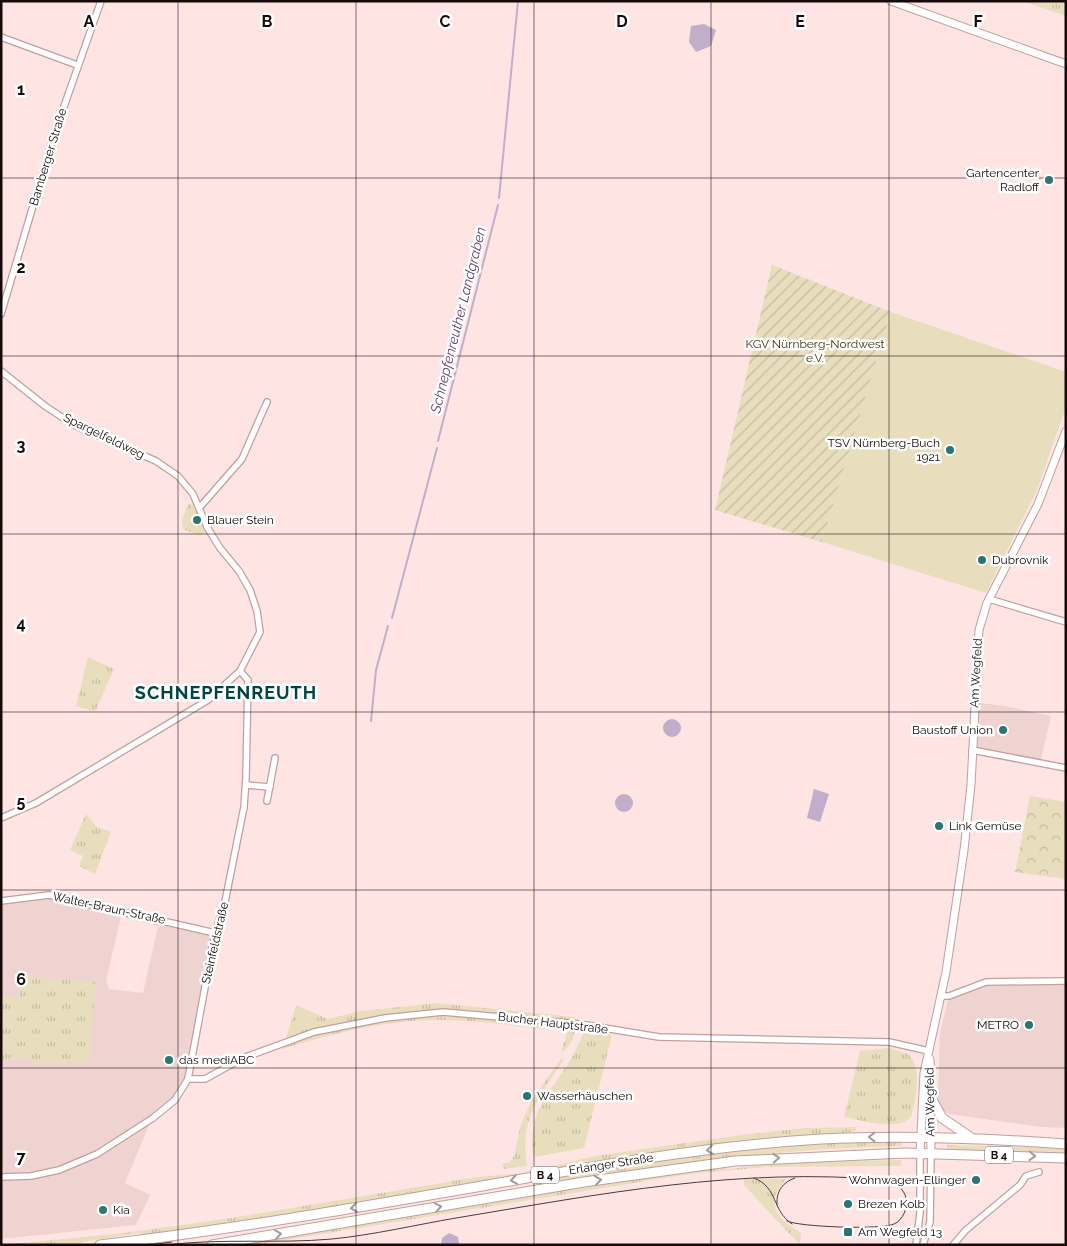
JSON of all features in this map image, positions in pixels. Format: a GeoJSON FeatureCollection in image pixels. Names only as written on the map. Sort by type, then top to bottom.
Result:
{"type":"FeatureCollection","features":[{"type":"Feature","properties":{"kind":"main road","name":"B 4"},"geometry":{"type":"LineString","coordinates":[[931,1098],[942,1118],[973,1138]]}},
{"type":"Feature","properties":{"kind":"main road","name":"Erlanger Straße"},"geometry":{"type":"LineString","coordinates":[[100,1245],[318,1214],[680,1154],[819,1139],[931,1137],[1066,1144]]}},
{"type":"Feature","properties":{"kind":"main road","name":"Erlanger Straße"},"geometry":{"type":"LineString","coordinates":[[212,1245],[644,1173],[774,1158],[920,1153],[1066,1158]]}},
{"type":"Feature","properties":{"kind":"street","name":"Bamberger Straße"},"geometry":{"type":"LineString","coordinates":[[1,314],[40,178],[100,1]]}},
{"type":"Feature","properties":{"kind":"street"},"geometry":{"type":"LineString","coordinates":[[891,1],[1066,64]]}},
{"type":"Feature","properties":{"kind":"street"},"geometry":{"type":"LineString","coordinates":[[1,37],[77,66]]}},
{"type":"Feature","properties":{"kind":"street","name":"Spargelfeldweg"},"geometry":{"type":"LineString","coordinates":[[1,370],[45,406],[74,424],[156,461],[178,476],[193,494],[207,527],[220,548],[240,571],[250,590],[257,612],[260,632],[240,671]]}},
{"type":"Feature","properties":{"kind":"street"},"geometry":{"type":"LineString","coordinates":[[200,507],[242,458],[267,402]]}},
{"type":"Feature","properties":{"kind":"street","name":"Am Wegfeld"},"geometry":{"type":"LineString","coordinates":[[920,1153],[924,1073],[941,996],[964,850],[978,639],[982,617],[989,599],[1030,521],[1066,430]]}},
{"type":"Feature","properties":{"kind":"street"},"geometry":{"type":"LineString","coordinates":[[989,599],[1066,622]]}},
{"type":"Feature","properties":{"kind":"street"},"geometry":{"type":"LineString","coordinates":[[1,818],[36,803],[180,717],[220,691],[240,671]]}},
{"type":"Feature","properties":{"kind":"street","name":"Steinfeldstraße"},"geometry":{"type":"LineString","coordinates":[[1,1177],[31,1176],[59,1170],[81,1161],[128,1136],[154,1118],[177,1098],[188,1079],[215,933],[220,923],[239,834],[246,785],[248,680],[240,671]]}},
{"type":"Feature","properties":{"kind":"street"},"geometry":{"type":"LineString","coordinates":[[972,750],[1066,768]]}},
{"type":"Feature","properties":{"kind":"street"},"geometry":{"type":"LineString","coordinates":[[267,801],[276,758]]}},
{"type":"Feature","properties":{"kind":"street"},"geometry":{"type":"LineString","coordinates":[[246,785],[270,787]]}},
{"type":"Feature","properties":{"kind":"street","name":"Walter-Braun-Straße"},"geometry":{"type":"LineString","coordinates":[[1,902],[49,895],[215,933]]}},
{"type":"Feature","properties":{"kind":"street"},"geometry":{"type":"LineString","coordinates":[[941,996],[953,994],[986,982],[1066,982]]}},
{"type":"Feature","properties":{"kind":"street","name":"Bucher Hauptstraße"},"geometry":{"type":"LineString","coordinates":[[188,1079],[205,1079],[243,1058],[314,1032],[385,1018],[443,1012],[580,1024],[659,1037],[889,1042],[929,1051]]}},
{"type":"Feature","properties":{"kind":"street","name":"Am Wegfeld"},"geometry":{"type":"LineString","coordinates":[[929,1051],[931,1153]]}},
{"type":"Feature","properties":{"kind":"street"},"geometry":{"type":"LineString","coordinates":[[916,1245],[920,1213],[920,1153]]}},
{"type":"Feature","properties":{"kind":"street"},"geometry":{"type":"LineString","coordinates":[[923,1245],[930,1222],[931,1153]]}},
{"type":"Feature","properties":{"kind":"street"},"geometry":{"type":"LineString","coordinates":[[953,1245],[966,1230],[1020,1185],[1026,1176],[1039,1172]]}},
{"type":"Feature","properties":{"kind":"shaded area"},"geometry":{"type":"Polygon","coordinates":[[[704,24],[716,30],[711,46],[696,52],[689,42],[691,26],[704,24]]]}},
{"type":"Feature","properties":{"kind":"shaded area"},"geometry":{"type":"Polygon","coordinates":[[[980,703],[1005,706],[1051,716],[1041,760],[975,747],[980,703]]]}},
{"type":"Feature","properties":{"kind":"shaded area"},"geometry":{"type":"Polygon","coordinates":[[[672,719],[678,722],[681,728],[678,734],[672,737],[666,734],[663,728],[666,722],[672,719]]]}},
{"type":"Feature","properties":{"kind":"shaded area"},"geometry":{"type":"Polygon","coordinates":[[[814,789],[829,794],[820,822],[807,818],[814,789]]]}},
{"type":"Feature","properties":{"kind":"shaded area"},"geometry":{"type":"Polygon","coordinates":[[[624,794],[630,797],[633,803],[630,809],[624,812],[618,809],[615,803],[618,797],[624,794]]]}},
{"type":"Feature","properties":{"kind":"shaded area"},"geometry":{"type":"Polygon","coordinates":[[[35,893],[151,916],[212,936],[185,1082],[176,1098],[151,1120],[125,1183],[150,1195],[136,1225],[1,1239],[1,1059],[31,1058],[31,1064],[96,983],[22,976],[19,997],[1,996],[1,899],[35,893]],[[121,917],[106,981],[109,989],[143,993],[158,926],[121,917]]]}},
{"type":"Feature","properties":{"kind":"shaded area"},"geometry":{"type":"Polygon","coordinates":[[[1066,981],[1066,1128],[1040,1127],[949,1114],[942,1109],[938,1100],[940,1032],[949,996],[975,985],[1066,981]]]}},
{"type":"Feature","properties":{"kind":"shaded area"},"geometry":{"type":"Polygon","coordinates":[[[449,1233],[458,1237],[459,1245],[441,1245],[442,1238],[449,1233]]]}},
{"type":"Feature","properties":{"kind":"green space"},"geometry":{"type":"Polygon","coordinates":[[[1022,1],[1066,1],[1066,16],[1022,1]]]}},
{"type":"Feature","properties":{"kind":"green space","name":"KGV Nürnberg-Nordwest e.V."},"geometry":{"type":"Polygon","coordinates":[[[772,265],[891,312],[822,542],[715,510],[772,265]]]}},
{"type":"Feature","properties":{"kind":"green space","name":"TSV Nürnberg-Buch 1921"},"geometry":{"type":"Polygon","coordinates":[[[891,312],[1066,372],[1065,410],[1037,490],[986,593],[822,542],[891,312]]]}},
{"type":"Feature","properties":{"kind":"green space"},"geometry":{"type":"Polygon","coordinates":[[[188,504],[195,505],[205,533],[200,536],[183,529],[182,521],[188,504]]]}},
{"type":"Feature","properties":{"kind":"green space"},"geometry":{"type":"Polygon","coordinates":[[[88,657],[114,669],[95,712],[76,706],[88,657]]]}},
{"type":"Feature","properties":{"kind":"green space"},"geometry":{"type":"Polygon","coordinates":[[[1030,796],[1066,802],[1066,879],[1015,872],[1030,796]]]}},
{"type":"Feature","properties":{"kind":"green space"},"geometry":{"type":"Polygon","coordinates":[[[86,814],[96,826],[111,832],[95,874],[79,866],[83,856],[70,850],[86,814]]]}},
{"type":"Feature","properties":{"kind":"green space"},"geometry":{"type":"Polygon","coordinates":[[[22,976],[96,982],[89,1062],[31,1064],[31,1058],[1,1059],[1,996],[19,997],[22,976]]]}},
{"type":"Feature","properties":{"kind":"green space"},"geometry":{"type":"Polygon","coordinates":[[[437,1003],[575,1017],[575,1027],[569,1046],[561,1052],[568,1031],[472,1021],[440,1020],[400,1022],[360,1028],[283,1049],[296,1005],[328,1019],[361,1011],[437,1003]]]}},
{"type":"Feature","properties":{"kind":"green space"},"geometry":{"type":"Polygon","coordinates":[[[585,1031],[612,1035],[584,1148],[533,1157],[533,1127],[537,1115],[548,1093],[571,1059],[585,1031]]]}},
{"type":"Feature","properties":{"kind":"green space"},"geometry":{"type":"Polygon","coordinates":[[[889,1048],[908,1054],[916,1067],[917,1084],[911,1117],[897,1124],[879,1124],[844,1117],[860,1051],[889,1048]]]}},
{"type":"Feature","properties":{"kind":"green space"},"geometry":{"type":"Polygon","coordinates":[[[561,1059],[564,1059],[540,1097],[529,1121],[525,1149],[527,1166],[504,1169],[502,1164],[510,1162],[514,1156],[521,1124],[532,1100],[561,1059]]]}},
{"type":"Feature","properties":{"kind":"green space"},"geometry":{"type":"Polygon","coordinates":[[[856,1127],[856,1131],[147,1235],[137,1233],[65,1245],[1,1245],[124,1233],[231,1218],[477,1177],[525,1173],[595,1156],[734,1136],[805,1128],[856,1127]]]}},
{"type":"Feature","properties":{"kind":"green space"},"geometry":{"type":"Polygon","coordinates":[[[859,1141],[902,1141],[902,1146],[856,1147],[764,1154],[537,1186],[536,1179],[737,1151],[859,1141]]]}},
{"type":"Feature","properties":{"kind":"green space"},"geometry":{"type":"Polygon","coordinates":[[[946,1145],[1066,1148],[1066,1154],[948,1150],[946,1145]]]}},
{"type":"Feature","properties":{"kind":"green space"},"geometry":{"type":"Polygon","coordinates":[[[902,1160],[901,1166],[767,1167],[689,1174],[255,1245],[230,1245],[609,1181],[724,1166],[727,1169],[766,1165],[769,1162],[902,1160]]]}},
{"type":"Feature","properties":{"kind":"green space"},"geometry":{"type":"Polygon","coordinates":[[[744,1179],[786,1179],[775,1196],[774,1204],[785,1222],[801,1233],[800,1245],[744,1185],[744,1179]]]}},
{"type":"Feature","properties":{"kind":"waterway","name":"Schnepfenreuther Landgraben"},"geometry":{"type":"LineString","coordinates":[[499,198],[518,1]]}},
{"type":"Feature","properties":{"kind":"waterway","name":"Schnepfenreuther Landgraben"},"geometry":{"type":"LineString","coordinates":[[438,441],[498,205]]}},
{"type":"Feature","properties":{"kind":"waterway","name":"Schnepfenreuther Landgraben"},"geometry":{"type":"LineString","coordinates":[[392,618],[437,448]]}},
{"type":"Feature","properties":{"kind":"waterway","name":"Schnepfenreuther Landgraben"},"geometry":{"type":"LineString","coordinates":[[371,721],[376,670],[388,626]]}},
{"type":"Feature","properties":{"kind":"tram line"},"geometry":{"type":"LineString","coordinates":[[166,1245],[207,1242],[332,1239],[617,1192],[723,1180],[777,1177],[887,1180],[899,1187],[906,1198],[906,1206],[902,1217],[894,1224],[886,1226],[823,1226],[787,1221]]}},
{"type":"Feature","properties":{"kind":"tram line"},"geometry":{"type":"LineString","coordinates":[[754,1178],[768,1187],[781,1212],[792,1224]]}},
{"type":"Feature","properties":{"kind":"tram line"},"geometry":{"type":"LineString","coordinates":[[777,1204],[781,1188],[795,1178]]}},
{"type":"Feature","properties":{"kind":"tram line"},"geometry":{"type":"LineString","coordinates":[[149,1245],[172,1242]]}},
{"type":"Feature","properties":{"kind":"place","name":"Gartencenter Radloff"},"geometry":{"type":"Point","coordinates":[1049,180]}},
{"type":"Feature","properties":{"kind":"place","name":"TSV Nürnberg-Buch 1921"},"geometry":{"type":"Point","coordinates":[950,450]}},
{"type":"Feature","properties":{"kind":"place","name":"Blauer Stein"},"geometry":{"type":"Point","coordinates":[197,520]}},
{"type":"Feature","properties":{"kind":"place","name":"Dubrovnik"},"geometry":{"type":"Point","coordinates":[982,560]}},
{"type":"Feature","properties":{"kind":"place","name":"Baustoff Union"},"geometry":{"type":"Point","coordinates":[1003,730]}},
{"type":"Feature","properties":{"kind":"place","name":"Link Gemüse"},"geometry":{"type":"Point","coordinates":[939,826]}},
{"type":"Feature","properties":{"kind":"place","name":"METRO"},"geometry":{"type":"Point","coordinates":[1029,1025]}},
{"type":"Feature","properties":{"kind":"place","name":"das mediABC"},"geometry":{"type":"Point","coordinates":[169,1060]}},
{"type":"Feature","properties":{"kind":"place","name":"Wasserhäuschen"},"geometry":{"type":"Point","coordinates":[527,1096]}},
{"type":"Feature","properties":{"kind":"place","name":"Wohnwagen-Ellinger"},"geometry":{"type":"Point","coordinates":[976,1180]}},
{"type":"Feature","properties":{"kind":"place","name":"Brezen Kolb"},"geometry":{"type":"Point","coordinates":[848,1204]}},
{"type":"Feature","properties":{"kind":"place","name":"Kia"},"geometry":{"type":"Point","coordinates":[103,1210]}},
{"type":"Feature","properties":{"kind":"place","name":"Am Wegfeld 13"},"geometry":{"type":"Point","coordinates":[848,1232]}},
{"type":"Feature","properties":{"kind":"district","name":"SCHNEPFENREUTH"},"geometry":{"type":"Point","coordinates":[226,692]}}]}
